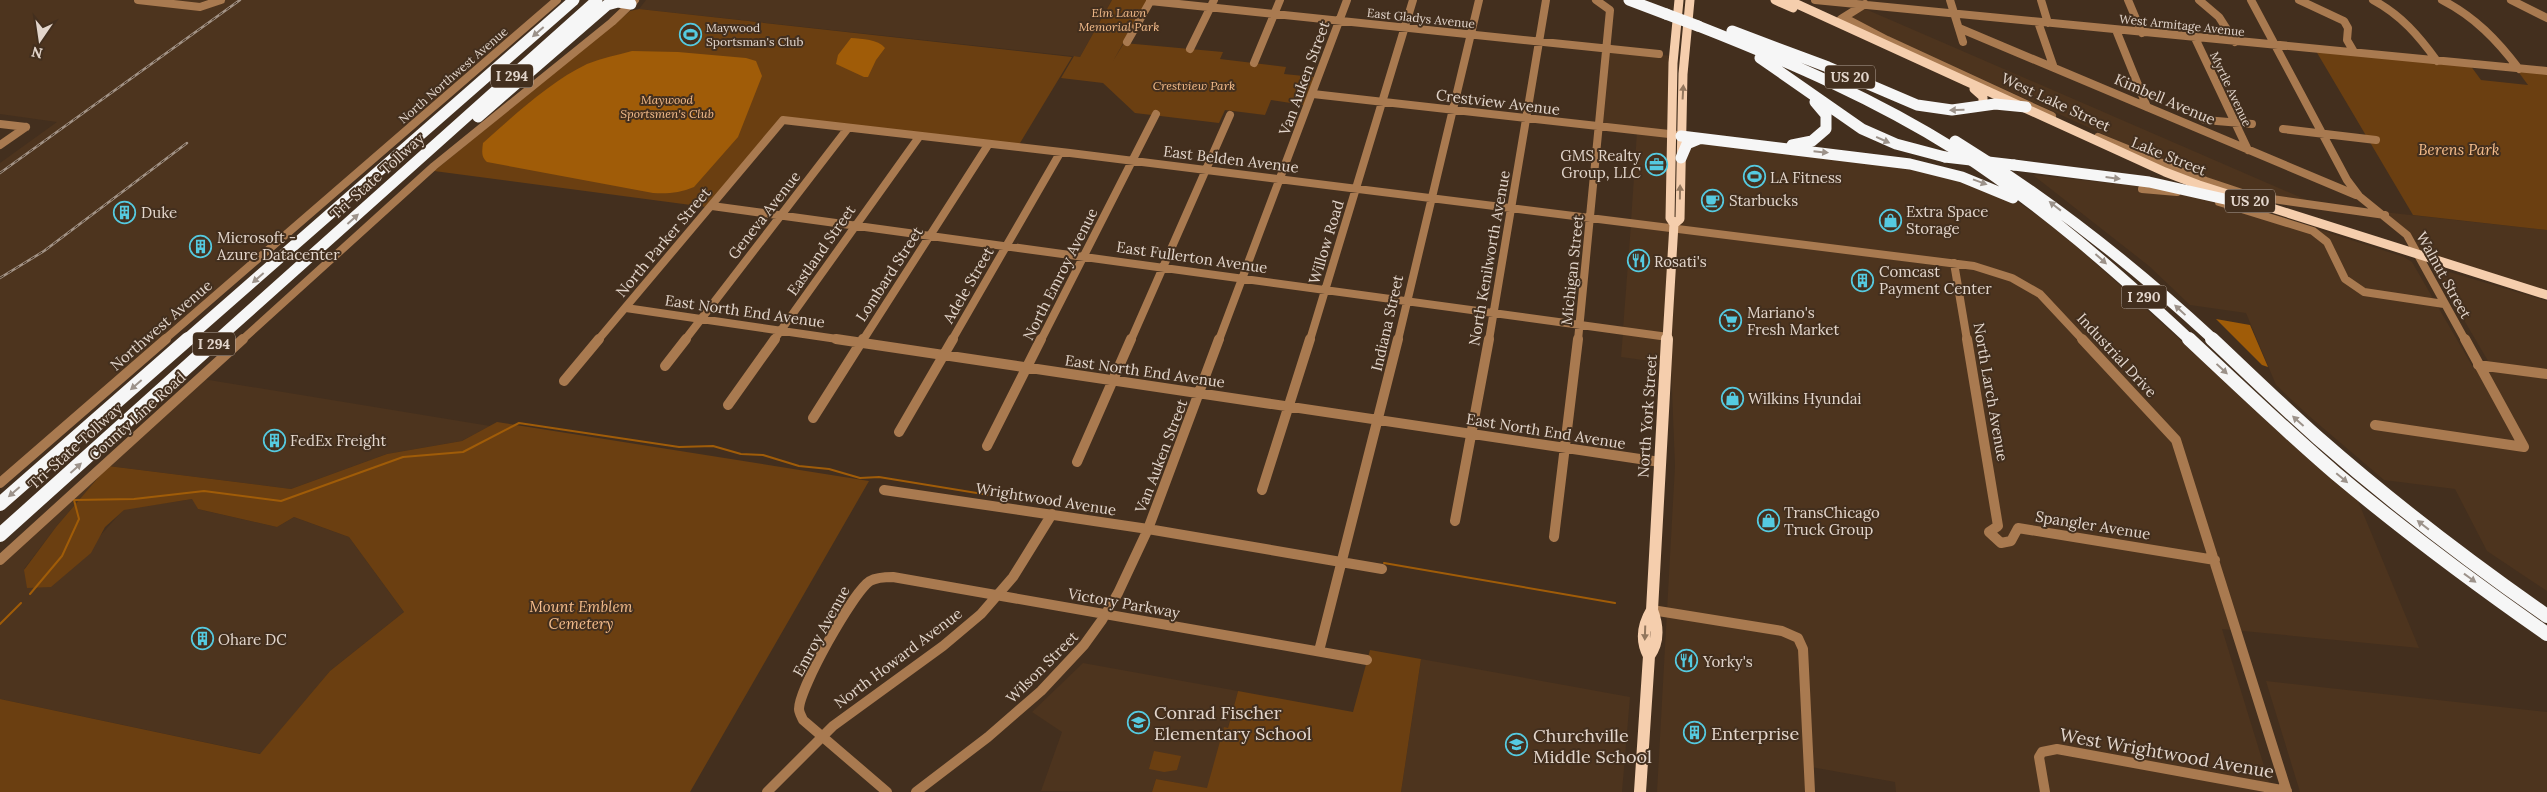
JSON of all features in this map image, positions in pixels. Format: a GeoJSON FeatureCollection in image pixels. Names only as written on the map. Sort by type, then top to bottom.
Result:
{"type":"FeatureCollection","features":[{"type":"Feature","properties":{"kind":"highway","name":"Tri-State Tollway"},"geometry":{"type":"LineString","coordinates":[[0,504],[574,0]]}},
{"type":"Feature","properties":{"kind":"highway","name":"Tri-State Tollway"},"geometry":{"type":"LineString","coordinates":[[0,535],[596,0]]}},
{"type":"Feature","properties":{"kind":"highway","name":"I 290"},"geometry":{"type":"LineString","coordinates":[[1629,0],[1667,10]]}},
{"type":"Feature","properties":{"kind":"highway","name":"I 290"},"geometry":{"type":"LineString","coordinates":[[1650,0],[1667,10],[1865,98],[1930,134],[1990,173],[2079,239],[2180,329],[2306,447],[2373,505],[2429,549],[2547,634]]}},
{"type":"Feature","properties":{"kind":"highway"},"geometry":{"type":"LineString","coordinates":[[427,153],[462,130],[518,85],[607,5],[618,2],[633,2]]}},
{"type":"Feature","properties":{"kind":"highway","name":"I 290"},"geometry":{"type":"LineString","coordinates":[[1698,23],[1802,61],[1884,100],[1976,153],[2040,195],[2162,293],[2317,438],[2390,499],[2547,616]]}},
{"type":"Feature","properties":{"kind":"highway","name":"US 20"},"geometry":{"type":"LineString","coordinates":[[1698,23],[1707,34],[1760,58],[1799,84],[1850,123],[1905,148],[1945,157],[2149,182],[2238,202]]}},
{"type":"Feature","properties":{"kind":"highway","name":"US 20"},"geometry":{"type":"LineString","coordinates":[[1698,23],[1788,51],[1917,105],[1952,110],[2005,104],[2026,108]]}},
{"type":"Feature","properties":{"kind":"highway"},"geometry":{"type":"LineString","coordinates":[[1686,134],[1790,145],[1812,141],[1826,129],[1827,122],[1821,107],[1799,84]]}},
{"type":"Feature","properties":{"kind":"highway"},"geometry":{"type":"LineString","coordinates":[[1680,158],[1687,144],[1686,134]]}},
{"type":"Feature","properties":{"kind":"highway"},"geometry":{"type":"LineString","coordinates":[[1686,134],[1935,168],[1987,185],[2020,202],[2079,239]]}},
{"type":"Feature","properties":{"kind":"main road","name":"North York Street"},"geometry":{"type":"LineString","coordinates":[[1674,227],[1680,219],[1680,158],[1686,134],[1674,63],[1679,0]]}},
{"type":"Feature","properties":{"kind":"main road","name":"North York Street"},"geometry":{"type":"LineString","coordinates":[[1640,792],[1649,656],[1655,650],[1657,622],[1652,610],[1674,227],[1670,218],[1686,134],[1690,0]]}},
{"type":"Feature","properties":{"kind":"main road","name":"Lake Street"},"geometry":{"type":"LineString","coordinates":[[1775,0],[1974,89],[2138,166],[2238,202],[2417,254]]}},
{"type":"Feature","properties":{"kind":"main road","name":"Lake Street"},"geometry":{"type":"LineString","coordinates":[[1792,2],[2136,160],[2190,181],[2547,295]]}},
{"type":"Feature","properties":{"kind":"main road"},"geometry":{"type":"LineString","coordinates":[[1974,89],[1983,97],[1983,106]]}},
{"type":"Feature","properties":{"kind":"street"},"geometry":{"type":"LineString","coordinates":[[138,0],[207,6],[221,0]]}},
{"type":"Feature","properties":{"kind":"street","name":"North Northwest Avenue"},"geometry":{"type":"LineString","coordinates":[[363,168],[557,0]]}},
{"type":"Feature","properties":{"kind":"street"},"geometry":{"type":"LineString","coordinates":[[1190,49],[1214,0]]}},
{"type":"Feature","properties":{"kind":"street"},"geometry":{"type":"LineString","coordinates":[[1254,63],[1280,0]]}},
{"type":"Feature","properties":{"kind":"street","name":"Van Auken Street"},"geometry":{"type":"LineString","coordinates":[[1148,529],[1347,0]]}},
{"type":"Feature","properties":{"kind":"street","name":"Willow Road"},"geometry":{"type":"LineString","coordinates":[[1262,490],[1357,189],[1413,0]]}},
{"type":"Feature","properties":{"kind":"street","name":"Indiana Street"},"geometry":{"type":"LineString","coordinates":[[1319,651],[1379,419],[1479,0]]}},
{"type":"Feature","properties":{"kind":"street","name":"North Kenilworth Avenue"},"geometry":{"type":"LineString","coordinates":[[1455,521],[1494,312],[1546,0]]}},
{"type":"Feature","properties":{"kind":"street","name":"Michigan Street"},"geometry":{"type":"LineString","coordinates":[[1554,537],[1580,324],[1607,49],[1610,10],[1608,6],[1596,0]]}},
{"type":"Feature","properties":{"kind":"street","name":"West Armitage Avenue"},"geometry":{"type":"LineString","coordinates":[[1815,0],[1865,2],[1953,14],[2547,71]]}},
{"type":"Feature","properties":{"kind":"street"},"geometry":{"type":"LineString","coordinates":[[1950,0],[1962,42]]}},
{"type":"Feature","properties":{"kind":"street"},"geometry":{"type":"LineString","coordinates":[[2040,0],[2048,23]]}},
{"type":"Feature","properties":{"kind":"street"},"geometry":{"type":"LineString","coordinates":[[2128,0],[2142,33]]}},
{"type":"Feature","properties":{"kind":"street"},"geometry":{"type":"LineString","coordinates":[[2199,0],[2219,17],[2235,42]]}},
{"type":"Feature","properties":{"kind":"street","name":"Walnut Street"},"geometry":{"type":"LineString","coordinates":[[2251,0],[2347,180],[2359,196],[2385,215],[2407,235],[2524,446],[2376,425]]}},
{"type":"Feature","properties":{"kind":"street"},"geometry":{"type":"LineString","coordinates":[[2299,0],[2316,6],[2344,22],[2348,28],[2347,40],[2354,52]]}},
{"type":"Feature","properties":{"kind":"street"},"geometry":{"type":"LineString","coordinates":[[2372,0],[2392,10],[2409,23],[2437,61]]}},
{"type":"Feature","properties":{"kind":"street"},"geometry":{"type":"LineString","coordinates":[[2442,0],[2466,13],[2487,29],[2519,69]]}},
{"type":"Feature","properties":{"kind":"street"},"geometry":{"type":"LineString","coordinates":[[2511,0],[2547,18]]}},
{"type":"Feature","properties":{"kind":"street"},"geometry":{"type":"LineString","coordinates":[[1127,42],[1150,1]]}},
{"type":"Feature","properties":{"kind":"street","name":"East Gladys Avenue"},"geometry":{"type":"LineString","coordinates":[[1150,1],[1659,54]]}},
{"type":"Feature","properties":{"kind":"street","name":"County Line Road"},"geometry":{"type":"LineString","coordinates":[[0,560],[434,166],[612,22],[633,2]]}},
{"type":"Feature","properties":{"kind":"street"},"geometry":{"type":"LineString","coordinates":[[1833,20],[1845,18],[1865,2]]}},
{"type":"Feature","properties":{"kind":"street","name":"West Lake Street"},"geometry":{"type":"LineString","coordinates":[[1845,18],[1887,40],[2072,125],[2206,181],[2261,198],[2385,215]]}},
{"type":"Feature","properties":{"kind":"street"},"geometry":{"type":"LineString","coordinates":[[2038,22],[2054,68]]}},
{"type":"Feature","properties":{"kind":"street","name":"Kimbell Avenue"},"geometry":{"type":"LineString","coordinates":[[1959,28],[2359,196]]}},
{"type":"Feature","properties":{"kind":"street"},"geometry":{"type":"LineString","coordinates":[[2116,30],[2147,107]]}},
{"type":"Feature","properties":{"kind":"street","name":"Myrtle Avenue"},"geometry":{"type":"LineString","coordinates":[[2195,38],[2248,150]]}},
{"type":"Feature","properties":{"kind":"street","name":"Crestview Avenue"},"geometry":{"type":"LineString","coordinates":[[1313,94],[1600,127],[1686,134]]}},
{"type":"Feature","properties":{"kind":"street","name":"North Emroy Avenue"},"geometry":{"type":"LineString","coordinates":[[987,446],[1156,114]]}},
{"type":"Feature","properties":{"kind":"street"},"geometry":{"type":"LineString","coordinates":[[1077,462],[1230,115]]}},
{"type":"Feature","properties":{"kind":"street","name":"East Belden Avenue"},"geometry":{"type":"LineString","coordinates":[[784,120],[1674,227]]}},
{"type":"Feature","properties":{"kind":"street","name":"North Parker Street"},"geometry":{"type":"LineString","coordinates":[[564,381],[784,120]]}},
{"type":"Feature","properties":{"kind":"street"},"geometry":{"type":"LineString","coordinates":[[2205,120],[2252,124]]}},
{"type":"Feature","properties":{"kind":"street"},"geometry":{"type":"LineString","coordinates":[[0,124],[26,127],[0,145]]}},
{"type":"Feature","properties":{"kind":"street","name":"Geneva Avenue"},"geometry":{"type":"LineString","coordinates":[[702,319],[848,128]]}},
{"type":"Feature","properties":{"kind":"street"},"geometry":{"type":"LineString","coordinates":[[2283,129],[2376,140]]}},
{"type":"Feature","properties":{"kind":"street","name":"Eastland Street"},"geometry":{"type":"LineString","coordinates":[[728,405],[919,137]]}},
{"type":"Feature","properties":{"kind":"street","name":"Lombard Street"},"geometry":{"type":"LineString","coordinates":[[813,418],[988,145]]}},
{"type":"Feature","properties":{"kind":"street","name":"Adele Street"},"geometry":{"type":"LineString","coordinates":[[899,432],[1060,153]]}},
{"type":"Feature","properties":{"kind":"street","name":"Northwest Avenue"},"geometry":{"type":"LineString","coordinates":[[0,483],[363,168]]}},
{"type":"Feature","properties":{"kind":"street"},"geometry":{"type":"LineString","coordinates":[[2142,189],[2178,192],[2304,228],[2327,242],[2345,279],[2352,286],[2376,295],[2444,304]]}},
{"type":"Feature","properties":{"kind":"street","name":"East Fullerton Avenue"},"geometry":{"type":"LineString","coordinates":[[712,206],[1163,266],[1668,337]]}},
{"type":"Feature","properties":{"kind":"street","name":"Industrial Drive"},"geometry":{"type":"LineString","coordinates":[[1674,227],[1954,263],[1990,270],[2012,278],[2040,294],[2168,429],[2180,450],[2287,792]]}},
{"type":"Feature","properties":{"kind":"street","name":"North Larch Avenue"},"geometry":{"type":"LineString","coordinates":[[1954,263],[1998,526]]}},
{"type":"Feature","properties":{"kind":"street","name":"East North End Avenue"},"geometry":{"type":"LineString","coordinates":[[626,308],[1660,462]]}},
{"type":"Feature","properties":{"kind":"street"},"geometry":{"type":"LineString","coordinates":[[665,366],[702,319]]}},
{"type":"Feature","properties":{"kind":"street"},"geometry":{"type":"LineString","coordinates":[[2478,365],[2547,374]]}},
{"type":"Feature","properties":{"kind":"street","name":"Wrightwood Avenue"},"geometry":{"type":"LineString","coordinates":[[884,490],[1148,529],[1382,569]]}},
{"type":"Feature","properties":{"kind":"street","name":"North Howard Avenue"},"geometry":{"type":"LineString","coordinates":[[767,792],[821,736],[936,651],[998,597],[1021,569],[1052,514]]}},
{"type":"Feature","properties":{"kind":"street","name":"Spangler Avenue"},"geometry":{"type":"LineString","coordinates":[[1998,526],[1989,532],[2001,543],[2011,541],[2018,528],[2215,560]]}},
{"type":"Feature","properties":{"kind":"street","name":"Wilson Street"},"geometry":{"type":"LineString","coordinates":[[916,792],[936,773],[981,743],[1040,694],[1079,653],[1107,615],[1136,559],[1148,529]]}},
{"type":"Feature","properties":{"kind":"street","name":"Victory Parkway"},"geometry":{"type":"LineString","coordinates":[[877,579],[893,577],[998,597],[1367,660]]}},
{"type":"Feature","properties":{"kind":"street","name":"Emroy Avenue"},"geometry":{"type":"LineString","coordinates":[[821,736],[803,720],[798,705],[855,598],[870,581],[877,579]]}},
{"type":"Feature","properties":{"kind":"street"},"geometry":{"type":"LineString","coordinates":[[1652,610],[1782,631],[1798,638],[1803,649],[1810,792]]}},
{"type":"Feature","properties":{"kind":"street"},"geometry":{"type":"LineString","coordinates":[[821,736],[887,792]]}},
{"type":"Feature","properties":{"kind":"street","name":"West Wrightwood Avenue"},"geometry":{"type":"LineString","coordinates":[[2045,792],[2039,757],[2042,752],[2057,749],[2287,792]]}},
{"type":"Feature","properties":{"kind":"shaded area"},"geometry":{"type":"Polygon","coordinates":[[[0,0],[557,0],[0,483],[0,163],[57,122],[0,114],[0,0]]]}},
{"type":"Feature","properties":{"kind":"shaded area"},"geometry":{"type":"Polygon","coordinates":[[[646,0],[1112,0],[1080,57],[639,9],[646,0]]]}},
{"type":"Feature","properties":{"kind":"shaded area"},"geometry":{"type":"Polygon","coordinates":[[[1863,8],[2316,204],[2259,196],[2201,177],[2127,145],[1848,18],[1863,8]]]}},
{"type":"Feature","properties":{"kind":"shaded area"},"geometry":{"type":"Polygon","coordinates":[[[851,38],[874,41],[885,48],[876,60],[868,77],[864,77],[836,64],[838,55],[851,38]]]}},
{"type":"Feature","properties":{"kind":"shaded area"},"geometry":{"type":"Polygon","coordinates":[[[1609,50],[1674,56],[1673,134],[1602,126],[1609,50]]]}},
{"type":"Feature","properties":{"kind":"shaded area"},"geometry":{"type":"Polygon","coordinates":[[[632,51],[678,52],[746,58],[756,61],[762,76],[738,137],[694,187],[674,193],[653,193],[487,162],[485,160],[482,154],[483,143],[546,89],[587,64],[632,51]]]}},
{"type":"Feature","properties":{"kind":"shaded area"},"geometry":{"type":"Polygon","coordinates":[[[1637,132],[1675,136],[1673,228],[1631,222],[1637,132]]]}},
{"type":"Feature","properties":{"kind":"shaded area"},"geometry":{"type":"Polygon","coordinates":[[[1679,139],[1918,166],[2016,201],[2040,217],[2072,242],[2358,501],[2419,648],[2222,629],[2272,792],[1896,792],[1895,782],[1811,767],[1813,792],[1657,792],[1675,466],[1670,339],[1679,139]]]}},
{"type":"Feature","properties":{"kind":"shaded area"},"geometry":{"type":"Polygon","coordinates":[[[2033,175],[2168,189],[2211,198],[2267,213],[2404,257],[2412,262],[2474,369],[2547,379],[2547,591],[2487,551],[2455,489],[2384,480],[2309,416],[2276,385],[2246,313],[2190,305],[2149,266],[2033,175]]]}},
{"type":"Feature","properties":{"kind":"shaded area"},"geometry":{"type":"Polygon","coordinates":[[[2383,212],[2547,230],[2547,294],[2419,253],[2383,212]]]}},
{"type":"Feature","properties":{"kind":"shaded area"},"geometry":{"type":"Polygon","coordinates":[[[1631,224],[1672,230],[1667,335],[1623,329],[1631,224]]]}},
{"type":"Feature","properties":{"kind":"shaded area"},"geometry":{"type":"Polygon","coordinates":[[[2446,271],[2547,301],[2547,371],[2488,361],[2438,276],[2446,271]]]}},
{"type":"Feature","properties":{"kind":"shaded area"},"geometry":{"type":"Polygon","coordinates":[[[2216,319],[2250,325],[2268,367],[2262,365],[2216,319]]]}},
{"type":"Feature","properties":{"kind":"shaded area"},"geometry":{"type":"Polygon","coordinates":[[[1623,332],[1666,338],[1665,363],[1621,357],[1623,332]]]}},
{"type":"Feature","properties":{"kind":"shaded area"},"geometry":{"type":"Polygon","coordinates":[[[203,379],[490,426],[462,441],[387,454],[291,489],[108,466],[56,527],[24,569],[99,537],[124,509],[193,499],[198,509],[277,527],[294,517],[349,537],[404,612],[330,671],[261,754],[0,699],[0,563],[203,379]]]}},
{"type":"Feature","properties":{"kind":"shaded area","name":"Churchville Middle School"},"geometry":{"type":"Polygon","coordinates":[[[1421,659],[1630,697],[1622,792],[1401,792],[1421,659]]]}},
{"type":"Feature","properties":{"kind":"shaded area","name":"Conrad Fischer Elementary School"},"geometry":{"type":"Polygon","coordinates":[[[1083,663],[1238,691],[1211,789],[1156,779],[1152,792],[1041,791],[1062,732],[1032,712],[1083,663]]]}},
{"type":"Feature","properties":{"kind":"shaded area"},"geometry":{"type":"Polygon","coordinates":[[[2266,681],[2547,712],[2547,792],[2300,792],[2266,681]]]}},
{"type":"Feature","properties":{"kind":"green space","name":"Crestview Park"},"geometry":{"type":"Polygon","coordinates":[[[1112,0],[1148,0],[1113,61],[1124,43],[1223,52],[1220,59],[1286,67],[1284,74],[1314,77],[1304,105],[1271,100],[1265,115],[1225,110],[1219,123],[1135,113],[1103,83],[1061,78],[1074,56],[1080,57],[1112,0]]]}},
{"type":"Feature","properties":{"kind":"green space","name":"Maywood Sportsmen's Club"},"geometry":{"type":"Polygon","coordinates":[[[639,9],[1072,57],[1017,148],[781,118],[706,207],[434,171],[630,11],[639,9]]]}},
{"type":"Feature","properties":{"kind":"green space","name":"Berens Park"},"geometry":{"type":"Polygon","coordinates":[[[2316,51],[2470,65],[2481,80],[2528,85],[2517,70],[2547,73],[2547,230],[2413,215],[2316,51]]]}},
{"type":"Feature","properties":{"kind":"green space","name":"Mount Emblem Cemetery"},"geometry":{"type":"Polygon","coordinates":[[[497,422],[869,481],[690,792],[0,792],[0,699],[260,754],[330,671],[404,612],[349,537],[294,517],[277,527],[198,509],[192,499],[124,510],[105,527],[91,553],[51,587],[27,588],[24,570],[56,527],[108,466],[291,489],[387,454],[462,441],[497,422]]]}},
{"type":"Feature","properties":{"kind":"green space"},"geometry":{"type":"Polygon","coordinates":[[[1370,650],[1421,659],[1401,792],[1152,792],[1156,779],[1207,788],[1224,727],[1228,728],[1238,691],[1353,712],[1370,650]]]}},
{"type":"Feature","properties":{"kind":"green space"},"geometry":{"type":"Polygon","coordinates":[[[1154,751],[1181,756],[1177,770],[1164,772],[1149,769],[1154,751]]]}},
{"type":"Feature","properties":{"kind":"waterway"},"geometry":{"type":"LineString","coordinates":[[30,594],[62,556],[79,519],[74,500],[134,499],[204,491],[281,501],[403,457],[463,452],[519,423],[679,447],[713,446],[741,454],[763,455],[799,466],[829,469],[860,478],[879,477],[1019,500]]}},
{"type":"Feature","properties":{"kind":"waterway"},"geometry":{"type":"LineString","coordinates":[[1384,563],[1615,603]]}},
{"type":"Feature","properties":{"kind":"waterway"},"geometry":{"type":"LineString","coordinates":[[0,624],[21,603]]}},
{"type":"Feature","properties":{"kind":"railway"},"geometry":{"type":"LineString","coordinates":[[0,173],[240,0]]}},
{"type":"Feature","properties":{"kind":"railway"},"geometry":{"type":"LineString","coordinates":[[0,278],[44,251],[187,143]]}},
{"type":"Feature","properties":{"kind":"place","name":"Maywood Sportsman's Club"},"geometry":{"type":"Point","coordinates":[690,34]}},
{"type":"Feature","properties":{"kind":"place","name":"GMS Realty Group, LLC"},"geometry":{"type":"Point","coordinates":[1657,164]}},
{"type":"Feature","properties":{"kind":"place","name":"LA Fitness"},"geometry":{"type":"Point","coordinates":[1754,177]}},
{"type":"Feature","properties":{"kind":"place","name":"Starbucks"},"geometry":{"type":"Point","coordinates":[1713,200]}},
{"type":"Feature","properties":{"kind":"place","name":"Duke"},"geometry":{"type":"Point","coordinates":[125,212]}},
{"type":"Feature","properties":{"kind":"place","name":"Extra Space Storage"},"geometry":{"type":"Point","coordinates":[1890,220]}},
{"type":"Feature","properties":{"kind":"place","name":"Microsoft - Azure Datacenter"},"geometry":{"type":"Point","coordinates":[201,246]}},
{"type":"Feature","properties":{"kind":"place","name":"Rosati's"},"geometry":{"type":"Point","coordinates":[1638,261]}},
{"type":"Feature","properties":{"kind":"place","name":"Comcast Payment Center"},"geometry":{"type":"Point","coordinates":[1863,280]}},
{"type":"Feature","properties":{"kind":"place","name":"Mariano's Fresh Market"},"geometry":{"type":"Point","coordinates":[1731,321]}},
{"type":"Feature","properties":{"kind":"place","name":"Wilkins Hyundai"},"geometry":{"type":"Point","coordinates":[1732,398]}},
{"type":"Feature","properties":{"kind":"place","name":"FedEx Freight"},"geometry":{"type":"Point","coordinates":[274,440]}},
{"type":"Feature","properties":{"kind":"place","name":"TransChicago Truck Group"},"geometry":{"type":"Point","coordinates":[1768,521]}},
{"type":"Feature","properties":{"kind":"place","name":"Ohare DC"},"geometry":{"type":"Point","coordinates":[202,639]}},
{"type":"Feature","properties":{"kind":"place","name":"Yorky's"},"geometry":{"type":"Point","coordinates":[1687,661]}},
{"type":"Feature","properties":{"kind":"place","name":"Conrad Fischer Elementary School"},"geometry":{"type":"Point","coordinates":[1138,722]}},
{"type":"Feature","properties":{"kind":"place","name":"Enterprise"},"geometry":{"type":"Point","coordinates":[1695,733]}},
{"type":"Feature","properties":{"kind":"place","name":"Churchville Middle School"},"geometry":{"type":"Point","coordinates":[1517,745]}},
{"type":"Feature","properties":{"kind":"park label","name":"Elm Lawn Memorial Park"},"geometry":{"type":"Point","coordinates":[1119,19]}}]}
